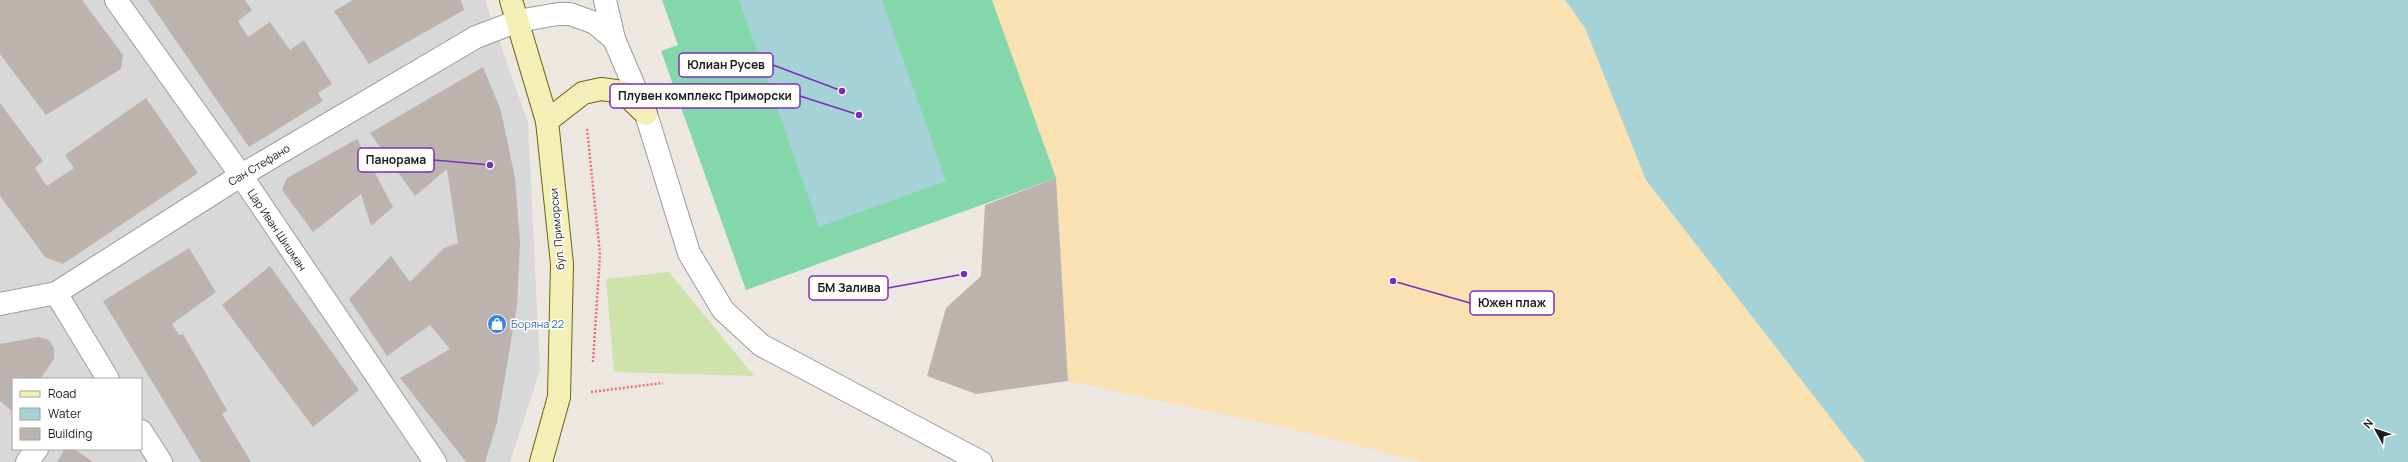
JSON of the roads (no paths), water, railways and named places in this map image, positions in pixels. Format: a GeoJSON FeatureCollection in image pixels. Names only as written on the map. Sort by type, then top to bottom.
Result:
{"type":"FeatureCollection","features":[{"type":"Feature","properties":{"kind":"main road","name":"бул. Приморски"},"geometry":{"type":"LineString","coordinates":[[511,0],[547,121],[562,264],[559,397],[541,462]]}},
{"type":"Feature","properties":{"kind":"main road"},"geometry":{"type":"LineString","coordinates":[[547,121],[583,93],[601,89],[623,92],[646,114]]}},
{"type":"Feature","properties":{"kind":"street","name":"Цар Иван Шишман"},"geometry":{"type":"LineString","coordinates":[[116,0],[240,176],[435,462]]}},
{"type":"Feature","properties":{"kind":"street"},"geometry":{"type":"LineString","coordinates":[[605,0],[614,40],[646,114],[689,253],[723,310],[761,345],[981,462]]}},
{"type":"Feature","properties":{"kind":"street","name":"Сан Стефано"},"geometry":{"type":"LineString","coordinates":[[0,304],[56,293],[240,176],[476,36],[518,21],[570,14],[595,23],[614,40]]}},
{"type":"Feature","properties":{"kind":"street"},"geometry":{"type":"LineString","coordinates":[[56,293],[102,376]]}},
{"type":"Feature","properties":{"kind":"street"},"geometry":{"type":"LineString","coordinates":[[142,433],[161,462]]}},
{"type":"Feature","properties":{"kind":"street"},"geometry":{"type":"LineString","coordinates":[[27,462],[36,450]]}},
{"type":"Feature","properties":{"kind":"water"},"geometry":{"type":"Polygon","coordinates":[[[739,0],[882,0],[946,181],[819,227],[739,0]]]}},
{"type":"Feature","properties":{"kind":"water"},"geometry":{"type":"Polygon","coordinates":[[[1565,0],[2408,0],[2408,462],[1865,462],[1646,180],[1585,28],[1565,0]]]}},
{"type":"Feature","properties":{"kind":"place","name":"Юлиан Русев"},"geometry":{"type":"Point","coordinates":[842,91]}},
{"type":"Feature","properties":{"kind":"place","name":"Плувен комплекс Приморски"},"geometry":{"type":"Point","coordinates":[859,115]}},
{"type":"Feature","properties":{"kind":"place","name":"Панорама"},"geometry":{"type":"Point","coordinates":[490,165]}},
{"type":"Feature","properties":{"kind":"place","name":"БМ Залива"},"geometry":{"type":"Point","coordinates":[964,274]}},
{"type":"Feature","properties":{"kind":"place","name":"Южен плаж"},"geometry":{"type":"Point","coordinates":[1393,281]}},
{"type":"Feature","properties":{"kind":"place","name":"Боряна 22"},"geometry":{"type":"Point","coordinates":[497,324]}}]}
